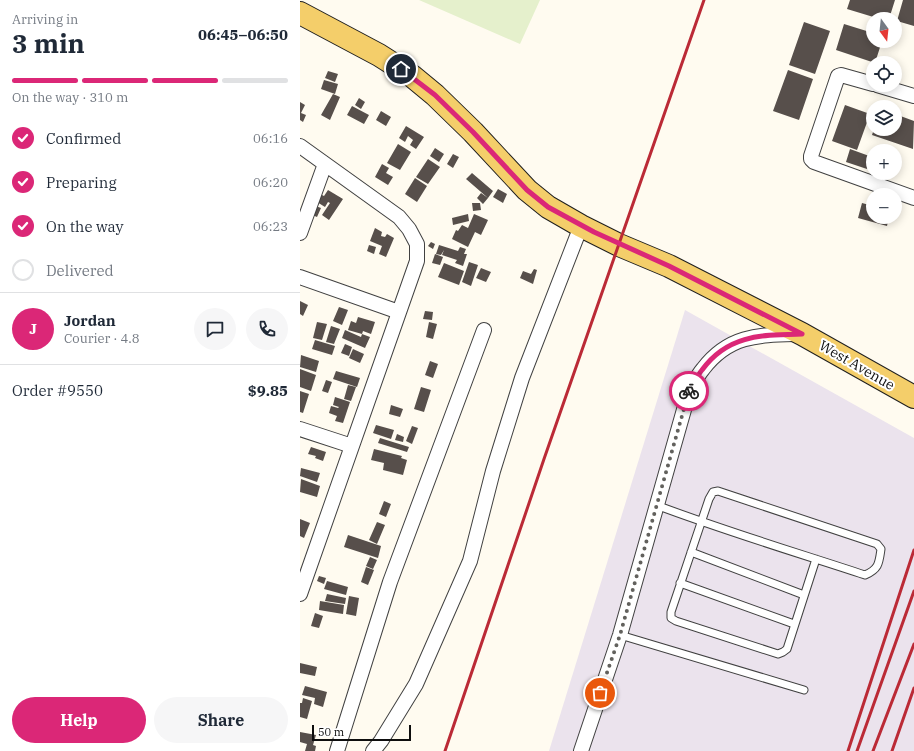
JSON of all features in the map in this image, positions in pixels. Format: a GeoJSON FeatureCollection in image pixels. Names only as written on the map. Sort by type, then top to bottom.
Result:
{"type":"FeatureCollection","features":[{"type":"Feature","properties":{"kind":"main road","name":"West Avenue"},"geometry":{"type":"LineString","coordinates":[[300,13],[379,55],[412,76],[435,95],[527,190],[548,207],[581,226],[619,245],[669,266],[802,334],[914,397]]}},
{"type":"Feature","properties":{"kind":"street"},"geometry":{"type":"LineString","coordinates":[[866,82],[841,75],[838,76],[811,159],[814,162],[914,198]]}},
{"type":"Feature","properties":{"kind":"street"},"geometry":{"type":"LineString","coordinates":[[901,92],[914,96]]}},
{"type":"Feature","properties":{"kind":"street"},"geometry":{"type":"LineString","coordinates":[[300,146],[399,217],[409,229],[417,244],[417,261],[300,594]]}},
{"type":"Feature","properties":{"kind":"street"},"geometry":{"type":"LineString","coordinates":[[300,232],[325,164]]}},
{"type":"Feature","properties":{"kind":"street"},"geometry":{"type":"LineString","coordinates":[[373,751],[381,741],[416,684],[470,561],[493,471],[522,378],[581,226]]}},
{"type":"Feature","properties":{"kind":"street"},"geometry":{"type":"LineString","coordinates":[[300,278],[399,312]]}},
{"type":"Feature","properties":{"kind":"street"},"geometry":{"type":"LineString","coordinates":[[337,751],[390,582],[484,330]]}},
{"type":"Feature","properties":{"kind":"street"},"geometry":{"type":"LineString","coordinates":[[581,751],[620,635],[688,392],[703,369],[720,351],[741,340],[763,335],[802,334]]}},
{"type":"Feature","properties":{"kind":"street"},"geometry":{"type":"LineString","coordinates":[[300,429],[352,446]]}},
{"type":"Feature","properties":{"kind":"lane"},"geometry":{"type":"LineString","coordinates":[[656,505],[701,522],[816,559],[865,575],[874,571],[879,562],[881,549],[876,544],[865,540],[718,491],[713,492],[709,499],[701,522],[680,584],[671,612],[671,618],[676,621],[778,654],[783,652],[787,648],[816,559]]}},
{"type":"Feature","properties":{"kind":"lane"},"geometry":{"type":"LineString","coordinates":[[691,552],[804,595]]}},
{"type":"Feature","properties":{"kind":"lane"},"geometry":{"type":"LineString","coordinates":[[680,584],[794,624]]}},
{"type":"Feature","properties":{"kind":"lane"},"geometry":{"type":"LineString","coordinates":[[620,635],[804,690]]}},
{"type":"Feature","properties":{"kind":"shaded area"},"geometry":{"type":"Polygon","coordinates":[[[685,310],[914,438],[914,751],[549,751],[685,310]]]}},
{"type":"Feature","properties":{"kind":"green space"},"geometry":{"type":"Polygon","coordinates":[[[419,0],[540,0],[520,44],[419,0]]]}},
{"type":"Feature","properties":{"kind":"building"},"geometry":{"type":"Polygon","coordinates":[[[850,0],[895,0],[891,12],[866,12],[866,15],[847,9],[850,0]]]}},
{"type":"Feature","properties":{"kind":"building"},"geometry":{"type":"Polygon","coordinates":[[[903,0],[914,0],[914,26],[902,22],[902,12],[900,12],[903,0]]]}},
{"type":"Feature","properties":{"kind":"building"},"geometry":{"type":"Polygon","coordinates":[[[804,22],[830,31],[815,74],[789,65],[804,22]]]}},
{"type":"Feature","properties":{"kind":"building"},"geometry":{"type":"Polygon","coordinates":[[[844,24],[866,31],[866,48],[880,48],[877,56],[866,56],[866,60],[836,50],[844,24]]]}},
{"type":"Feature","properties":{"kind":"building"},"geometry":{"type":"Polygon","coordinates":[[[788,70],[813,79],[799,120],[773,111],[788,70]]]}},
{"type":"Feature","properties":{"kind":"building"},"geometry":{"type":"Polygon","coordinates":[[[328,71],[338,74],[335,82],[325,78],[328,71]]]}},
{"type":"Feature","properties":{"kind":"building"},"geometry":{"type":"Polygon","coordinates":[[[324,80],[338,84],[335,94],[321,89],[324,80]]]}},
{"type":"Feature","properties":{"kind":"building"},"geometry":{"type":"Polygon","coordinates":[[[333,94],[340,97],[330,120],[321,115],[333,94]]]}},
{"type":"Feature","properties":{"kind":"building"},"geometry":{"type":"Polygon","coordinates":[[[359,98],[365,102],[361,109],[355,105],[359,98]]]}},
{"type":"Feature","properties":{"kind":"building"},"geometry":{"type":"Polygon","coordinates":[[[300,102],[305,105],[301,113],[306,115],[303,122],[300,120],[300,102]]]}},
{"type":"Feature","properties":{"kind":"building"},"geometry":{"type":"Polygon","coordinates":[[[845,105],[866,113],[866,125],[857,150],[832,141],[845,105]]]}},
{"type":"Feature","properties":{"kind":"building"},"geometry":{"type":"Polygon","coordinates":[[[352,106],[369,115],[364,124],[347,115],[352,106]]]}},
{"type":"Feature","properties":{"kind":"building"},"geometry":{"type":"Polygon","coordinates":[[[381,111],[391,117],[386,126],[376,120],[381,111]]]}},
{"type":"Feature","properties":{"kind":"building"},"geometry":{"type":"Polygon","coordinates":[[[902,117],[914,121],[913,149],[875,136],[902,136],[902,117]]]}},
{"type":"Feature","properties":{"kind":"building"},"geometry":{"type":"Polygon","coordinates":[[[406,126],[424,137],[416,149],[410,145],[413,140],[408,136],[405,142],[399,138],[406,126]]]}},
{"type":"Feature","properties":{"kind":"building"},"geometry":{"type":"Polygon","coordinates":[[[398,144],[411,152],[400,170],[387,163],[398,144]]]}},
{"type":"Feature","properties":{"kind":"building"},"geometry":{"type":"Polygon","coordinates":[[[435,148],[444,154],[439,162],[430,156],[435,148]]]}},
{"type":"Feature","properties":{"kind":"building"},"geometry":{"type":"Polygon","coordinates":[[[850,149],[866,155],[866,169],[846,162],[850,149]]]}},
{"type":"Feature","properties":{"kind":"building"},"geometry":{"type":"Polygon","coordinates":[[[453,154],[459,157],[453,168],[447,164],[453,154]]]}},
{"type":"Feature","properties":{"kind":"building"},"geometry":{"type":"Polygon","coordinates":[[[428,159],[440,167],[428,184],[416,177],[428,159]]]}},
{"type":"Feature","properties":{"kind":"building"},"geometry":{"type":"Polygon","coordinates":[[[382,164],[389,168],[386,173],[393,177],[388,185],[375,177],[382,164]]]}},
{"type":"Feature","properties":{"kind":"building"},"geometry":{"type":"Polygon","coordinates":[[[472,173],[493,191],[488,198],[466,179],[472,173]]]}},
{"type":"Feature","properties":{"kind":"building"},"geometry":{"type":"Polygon","coordinates":[[[415,178],[427,186],[417,202],[405,194],[415,178]]]}},
{"type":"Feature","properties":{"kind":"building"},"geometry":{"type":"Polygon","coordinates":[[[498,189],[507,194],[503,203],[493,197],[498,189]]]}},
{"type":"Feature","properties":{"kind":"building"},"geometry":{"type":"Polygon","coordinates":[[[328,190],[343,199],[329,220],[322,215],[330,203],[328,202],[325,207],[317,202],[328,190]]]}},
{"type":"Feature","properties":{"kind":"building"},"geometry":{"type":"Polygon","coordinates":[[[481,193],[488,198],[483,204],[477,198],[481,193]]]}},
{"type":"Feature","properties":{"kind":"building"},"geometry":{"type":"Polygon","coordinates":[[[472,203],[480,203],[481,210],[473,211],[472,203]]]}},
{"type":"Feature","properties":{"kind":"building"},"geometry":{"type":"Polygon","coordinates":[[[862,203],[866,204],[866,220],[858,218],[862,203]]]}},
{"type":"Feature","properties":{"kind":"building"},"geometry":{"type":"Polygon","coordinates":[[[313,205],[321,208],[317,217],[310,214],[313,205]]]}},
{"type":"Feature","properties":{"kind":"building"},"geometry":{"type":"Polygon","coordinates":[[[468,214],[469,221],[453,225],[452,218],[468,214]]]}},
{"type":"Feature","properties":{"kind":"building"},"geometry":{"type":"Polygon","coordinates":[[[474,214],[488,220],[481,235],[475,232],[468,247],[452,239],[456,230],[458,231],[462,225],[468,228],[474,214]]]}},
{"type":"Feature","properties":{"kind":"building"},"geometry":{"type":"Polygon","coordinates":[[[375,228],[382,232],[381,236],[385,237],[387,234],[394,238],[386,257],[379,254],[382,246],[370,241],[375,228]]]}},
{"type":"Feature","properties":{"kind":"building"},"geometry":{"type":"Polygon","coordinates":[[[431,242],[435,244],[433,249],[428,246],[431,242]]]}},
{"type":"Feature","properties":{"kind":"building"},"geometry":{"type":"Polygon","coordinates":[[[369,245],[376,247],[374,254],[367,251],[369,245]]]}},
{"type":"Feature","properties":{"kind":"building"},"geometry":{"type":"Polygon","coordinates":[[[439,245],[458,251],[460,247],[466,249],[464,254],[467,254],[463,266],[455,263],[457,260],[442,255],[444,250],[441,255],[436,254],[439,245]]]}},
{"type":"Feature","properties":{"kind":"building"},"geometry":{"type":"Polygon","coordinates":[[[435,254],[443,257],[440,265],[432,263],[435,254]]]}},
{"type":"Feature","properties":{"kind":"building"},"geometry":{"type":"Polygon","coordinates":[[[469,262],[478,265],[471,286],[462,282],[469,262]]]}},
{"type":"Feature","properties":{"kind":"building"},"geometry":{"type":"Polygon","coordinates":[[[444,263],[464,271],[459,285],[438,277],[444,263]]]}},
{"type":"Feature","properties":{"kind":"building"},"geometry":{"type":"Polygon","coordinates":[[[481,268],[491,272],[486,282],[476,278],[481,268]]]}},
{"type":"Feature","properties":{"kind":"building"},"geometry":{"type":"Polygon","coordinates":[[[534,269],[537,270],[533,284],[520,278],[523,271],[531,274],[534,269]]]}},
{"type":"Feature","properties":{"kind":"building"},"geometry":{"type":"Polygon","coordinates":[[[300,301],[308,305],[303,316],[300,314],[300,301]]]}},
{"type":"Feature","properties":{"kind":"building"},"geometry":{"type":"Polygon","coordinates":[[[339,307],[348,310],[342,325],[333,321],[339,307]]]}},
{"type":"Feature","properties":{"kind":"building"},"geometry":{"type":"Polygon","coordinates":[[[425,311],[433,312],[432,320],[423,319],[425,311]]]}},
{"type":"Feature","properties":{"kind":"building"},"geometry":{"type":"Polygon","coordinates":[[[358,317],[375,322],[371,334],[363,331],[362,334],[348,330],[351,321],[356,323],[358,317]]]}},
{"type":"Feature","properties":{"kind":"building"},"geometry":{"type":"Polygon","coordinates":[[[317,322],[327,324],[322,340],[313,338],[317,322]]]}},
{"type":"Feature","properties":{"kind":"building"},"geometry":{"type":"Polygon","coordinates":[[[429,322],[437,324],[433,339],[426,337],[429,322]]]}},
{"type":"Feature","properties":{"kind":"building"},"geometry":{"type":"Polygon","coordinates":[[[331,326],[340,329],[334,344],[326,342],[331,326]]]}},
{"type":"Feature","properties":{"kind":"building"},"geometry":{"type":"Polygon","coordinates":[[[345,330],[361,337],[362,334],[370,337],[365,348],[342,338],[345,330]]]}},
{"type":"Feature","properties":{"kind":"building"},"geometry":{"type":"Polygon","coordinates":[[[315,340],[335,346],[332,355],[312,349],[315,340]]]}},
{"type":"Feature","properties":{"kind":"building"},"geometry":{"type":"Polygon","coordinates":[[[345,344],[352,347],[349,356],[341,353],[345,344]]]}},
{"type":"Feature","properties":{"kind":"building"},"geometry":{"type":"Polygon","coordinates":[[[353,349],[364,354],[360,363],[349,358],[353,349]]]}},
{"type":"Feature","properties":{"kind":"building"},"geometry":{"type":"Polygon","coordinates":[[[301,355],[319,361],[316,372],[300,367],[301,355]]]}},
{"type":"Feature","properties":{"kind":"building"},"geometry":{"type":"Polygon","coordinates":[[[430,361],[438,364],[433,378],[425,375],[430,361]]]}},
{"type":"Feature","properties":{"kind":"building"},"geometry":{"type":"Polygon","coordinates":[[[300,369],[316,375],[311,391],[300,387],[300,369]]]}},
{"type":"Feature","properties":{"kind":"building"},"geometry":{"type":"Polygon","coordinates":[[[336,371],[360,378],[357,387],[333,379],[336,371]]]}},
{"type":"Feature","properties":{"kind":"building"},"geometry":{"type":"Polygon","coordinates":[[[326,380],[332,382],[328,393],[322,391],[326,380]]]}},
{"type":"Feature","properties":{"kind":"building"},"geometry":{"type":"Polygon","coordinates":[[[348,385],[356,387],[351,401],[344,399],[348,385]]]}},
{"type":"Feature","properties":{"kind":"building"},"geometry":{"type":"Polygon","coordinates":[[[421,387],[431,390],[424,412],[414,409],[421,387]]]}},
{"type":"Feature","properties":{"kind":"building"},"geometry":{"type":"Polygon","coordinates":[[[300,391],[309,394],[303,413],[300,412],[300,391]]]}},
{"type":"Feature","properties":{"kind":"building"},"geometry":{"type":"Polygon","coordinates":[[[335,397],[350,402],[343,423],[335,421],[337,416],[329,413],[331,406],[339,407],[333,405],[335,397]]]}},
{"type":"Feature","properties":{"kind":"building"},"geometry":{"type":"Polygon","coordinates":[[[391,405],[403,409],[400,417],[389,414],[391,405]]]}},
{"type":"Feature","properties":{"kind":"building"},"geometry":{"type":"Polygon","coordinates":[[[376,425],[394,430],[391,439],[373,433],[376,425]]]}},
{"type":"Feature","properties":{"kind":"building"},"geometry":{"type":"Polygon","coordinates":[[[412,426],[418,428],[412,444],[406,441],[412,426]]]}},
{"type":"Feature","properties":{"kind":"building"},"geometry":{"type":"Polygon","coordinates":[[[397,434],[404,437],[403,442],[395,440],[397,434]]]}},
{"type":"Feature","properties":{"kind":"building"},"geometry":{"type":"Polygon","coordinates":[[[380,438],[409,447],[407,452],[378,443],[380,438]]]}},
{"type":"Feature","properties":{"kind":"building"},"geometry":{"type":"Polygon","coordinates":[[[311,447],[326,452],[323,461],[315,458],[316,456],[308,454],[311,447]]]}},
{"type":"Feature","properties":{"kind":"building"},"geometry":{"type":"Polygon","coordinates":[[[374,449],[402,456],[401,458],[407,460],[403,475],[383,470],[384,463],[371,460],[374,449]]]}},
{"type":"Feature","properties":{"kind":"building"},"geometry":{"type":"Polygon","coordinates":[[[301,468],[320,473],[317,482],[300,476],[301,468]]]}},
{"type":"Feature","properties":{"kind":"building"},"geometry":{"type":"Polygon","coordinates":[[[301,479],[320,486],[317,497],[300,492],[301,479]]]}},
{"type":"Feature","properties":{"kind":"building"},"geometry":{"type":"Polygon","coordinates":[[[384,501],[391,504],[386,517],[379,514],[384,501]]]}},
{"type":"Feature","properties":{"kind":"building"},"geometry":{"type":"Polygon","coordinates":[[[300,519],[310,523],[304,538],[300,536],[300,519]]]}},
{"type":"Feature","properties":{"kind":"building"},"geometry":{"type":"Polygon","coordinates":[[[377,522],[385,525],[377,544],[369,540],[377,522]]]}},
{"type":"Feature","properties":{"kind":"building"},"geometry":{"type":"Polygon","coordinates":[[[348,535],[381,546],[378,558],[344,547],[348,535]]]}},
{"type":"Feature","properties":{"kind":"building"},"geometry":{"type":"Polygon","coordinates":[[[370,557],[377,560],[373,569],[366,566],[370,557]]]}},
{"type":"Feature","properties":{"kind":"building"},"geometry":{"type":"Polygon","coordinates":[[[366,567],[374,570],[368,585],[361,582],[366,567]]]}},
{"type":"Feature","properties":{"kind":"building"},"geometry":{"type":"Polygon","coordinates":[[[319,576],[326,578],[324,584],[317,581],[319,576]]]}},
{"type":"Feature","properties":{"kind":"building"},"geometry":{"type":"Polygon","coordinates":[[[327,581],[348,587],[346,595],[324,589],[327,581]]]}},
{"type":"Feature","properties":{"kind":"building"},"geometry":{"type":"Polygon","coordinates":[[[327,594],[346,598],[345,604],[325,601],[327,594]]]}},
{"type":"Feature","properties":{"kind":"building"},"geometry":{"type":"Polygon","coordinates":[[[349,596],[359,598],[356,616],[346,614],[349,596]]]}},
{"type":"Feature","properties":{"kind":"building"},"geometry":{"type":"Polygon","coordinates":[[[320,601],[344,605],[343,614],[319,610],[320,601]]]}},
{"type":"Feature","properties":{"kind":"building"},"geometry":{"type":"Polygon","coordinates":[[[315,613],[323,616],[319,628],[311,626],[315,613]]]}},
{"type":"Feature","properties":{"kind":"building"},"geometry":{"type":"Polygon","coordinates":[[[300,663],[317,667],[315,676],[300,673],[300,663]]]}},
{"type":"Feature","properties":{"kind":"building"},"geometry":{"type":"Polygon","coordinates":[[[305,686],[327,692],[323,707],[314,704],[315,698],[302,695],[305,686]]]}},
{"type":"Feature","properties":{"kind":"building"},"geometry":{"type":"Polygon","coordinates":[[[303,698],[312,701],[307,719],[300,717],[300,703],[302,703],[303,698]]]}},
{"type":"Feature","properties":{"kind":"building"},"geometry":{"type":"Polygon","coordinates":[[[300,732],[316,735],[313,745],[316,746],[315,751],[305,751],[307,744],[300,742],[300,732]]]}},
{"type":"Feature","properties":{"kind":"railway"},"geometry":{"type":"LineString","coordinates":[[445,751],[544,459],[704,0]]}},
{"type":"Feature","properties":{"kind":"railway"},"geometry":{"type":"LineString","coordinates":[[848,751],[914,550]]}},
{"type":"Feature","properties":{"kind":"railway"},"geometry":{"type":"LineString","coordinates":[[857,751],[914,591]]}},
{"type":"Feature","properties":{"kind":"railway"},"geometry":{"type":"LineString","coordinates":[[873,751],[914,644]]}},
{"type":"Feature","properties":{"kind":"railway"},"geometry":{"type":"LineString","coordinates":[[892,751],[914,688]]}},
{"type":"Feature","properties":{"kind":"way so far"},"geometry":{"type":"LineString","coordinates":[[600,693],[620,635],[689,391]]}},
{"type":"Feature","properties":{"kind":"route"},"geometry":{"type":"LineString","coordinates":[[401,69],[435,95],[473,132],[527,190],[548,207],[619,245],[669,266],[802,334],[763,335],[741,340],[720,351],[703,369],[689,391]]}}]}
